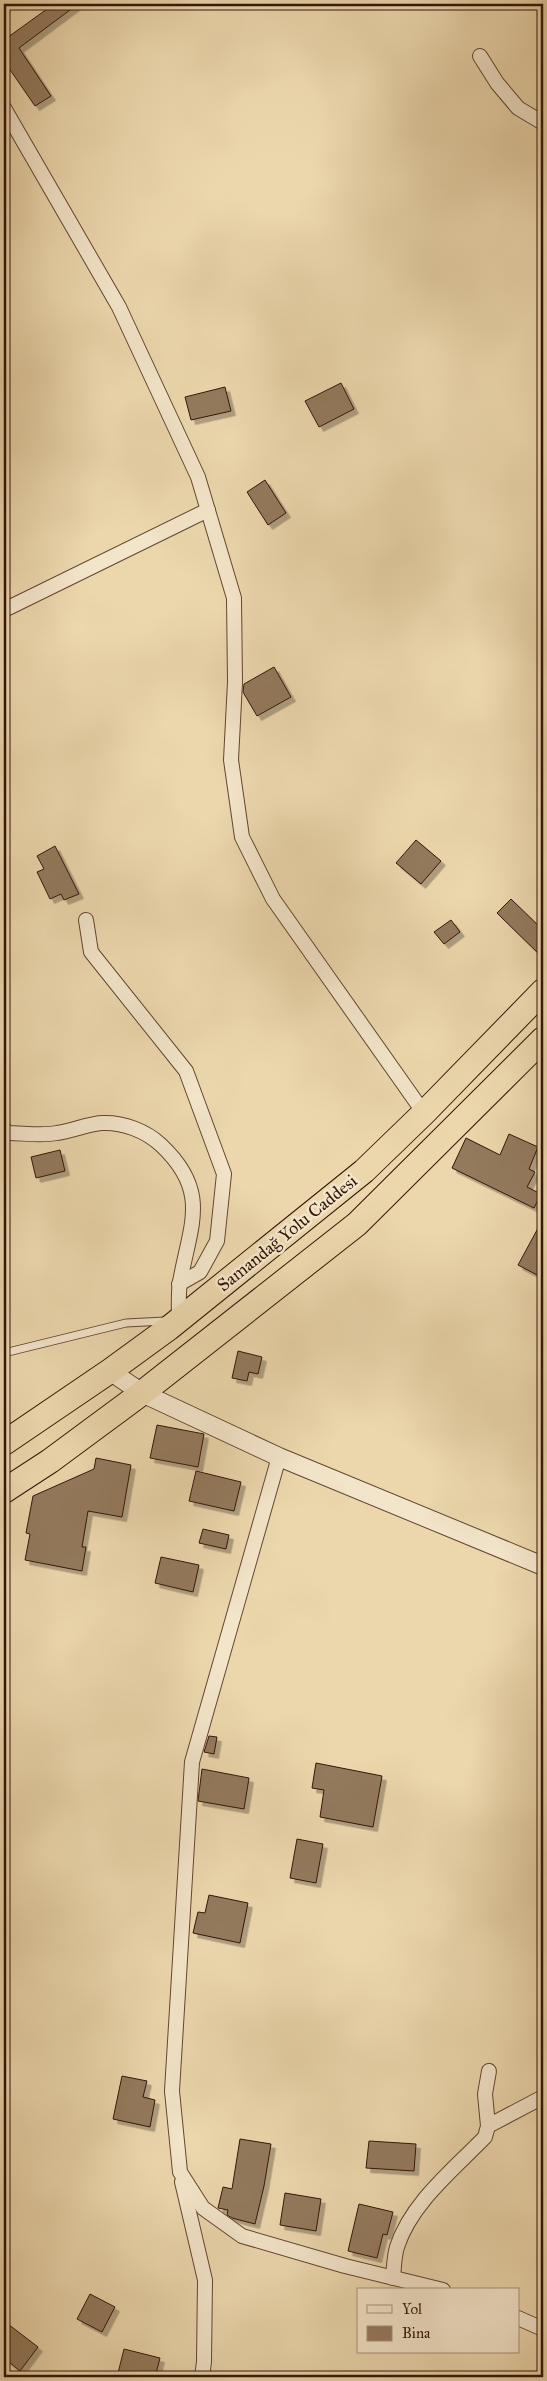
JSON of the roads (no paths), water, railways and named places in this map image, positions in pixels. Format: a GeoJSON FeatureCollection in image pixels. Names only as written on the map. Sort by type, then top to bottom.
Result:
{"type":"FeatureCollection","features":[{"type":"Feature","properties":{"kind":"highway","name":"Samandağ Yolu Caddesi"},"geometry":{"type":"LineString","coordinates":[[4,1443],[110,1371],[179,1320],[364,1171],[424,1113],[543,991]]}},
{"type":"Feature","properties":{"kind":"highway","name":"Samandağ Yolu Caddesi"},"geometry":{"type":"LineString","coordinates":[[4,1491],[50,1461],[142,1393],[357,1224],[543,1039]]}},
{"type":"Feature","properties":{"kind":"street"},"geometry":{"type":"LineString","coordinates":[[480,56],[496,83],[518,108],[543,122]]}},
{"type":"Feature","properties":{"kind":"street"},"geometry":{"type":"LineString","coordinates":[[4,108],[118,307],[198,477],[234,598],[235,682],[231,760],[242,837],[273,899],[424,1113]]}},
{"type":"Feature","properties":{"kind":"street"},"geometry":{"type":"LineString","coordinates":[[4,610],[208,510]]}},
{"type":"Feature","properties":{"kind":"street"},"geometry":{"type":"LineString","coordinates":[[86,920],[91,952],[186,1072],[224,1174],[217,1241],[200,1272],[179,1284]]}},
{"type":"Feature","properties":{"kind":"street"},"geometry":{"type":"LineString","coordinates":[[4,1129],[8,1133],[55,1134],[102,1123],[130,1127],[154,1138],[174,1158],[187,1176],[194,1200],[192,1229],[179,1284],[179,1320]]}},
{"type":"Feature","properties":{"kind":"street"},"geometry":{"type":"LineString","coordinates":[[110,1371],[142,1393],[279,1457],[543,1566]]}},
{"type":"Feature","properties":{"kind":"street"},"geometry":{"type":"LineString","coordinates":[[202,2377],[204,2362],[205,2280],[180,2172],[172,2091],[192,1762],[279,1457]]}},
{"type":"Feature","properties":{"kind":"street"},"geometry":{"type":"LineString","coordinates":[[393,2278],[397,2248],[408,2222],[434,2189],[485,2137],[488,2126],[485,2094],[489,2071]]}},
{"type":"Feature","properties":{"kind":"street"},"geometry":{"type":"LineString","coordinates":[[488,2126],[543,2097]]}},
{"type":"Feature","properties":{"kind":"street"},"geometry":{"type":"LineString","coordinates":[[180,2172],[203,2208],[242,2236],[345,2266],[436,2288]]}},
{"type":"Feature","properties":{"kind":"street"},"geometry":{"type":"LineString","coordinates":[[520,2319],[543,2329]]}},
{"type":"Feature","properties":{"kind":"lane"},"geometry":{"type":"LineString","coordinates":[[4,1353],[126,1323],[179,1320]]}}]}
